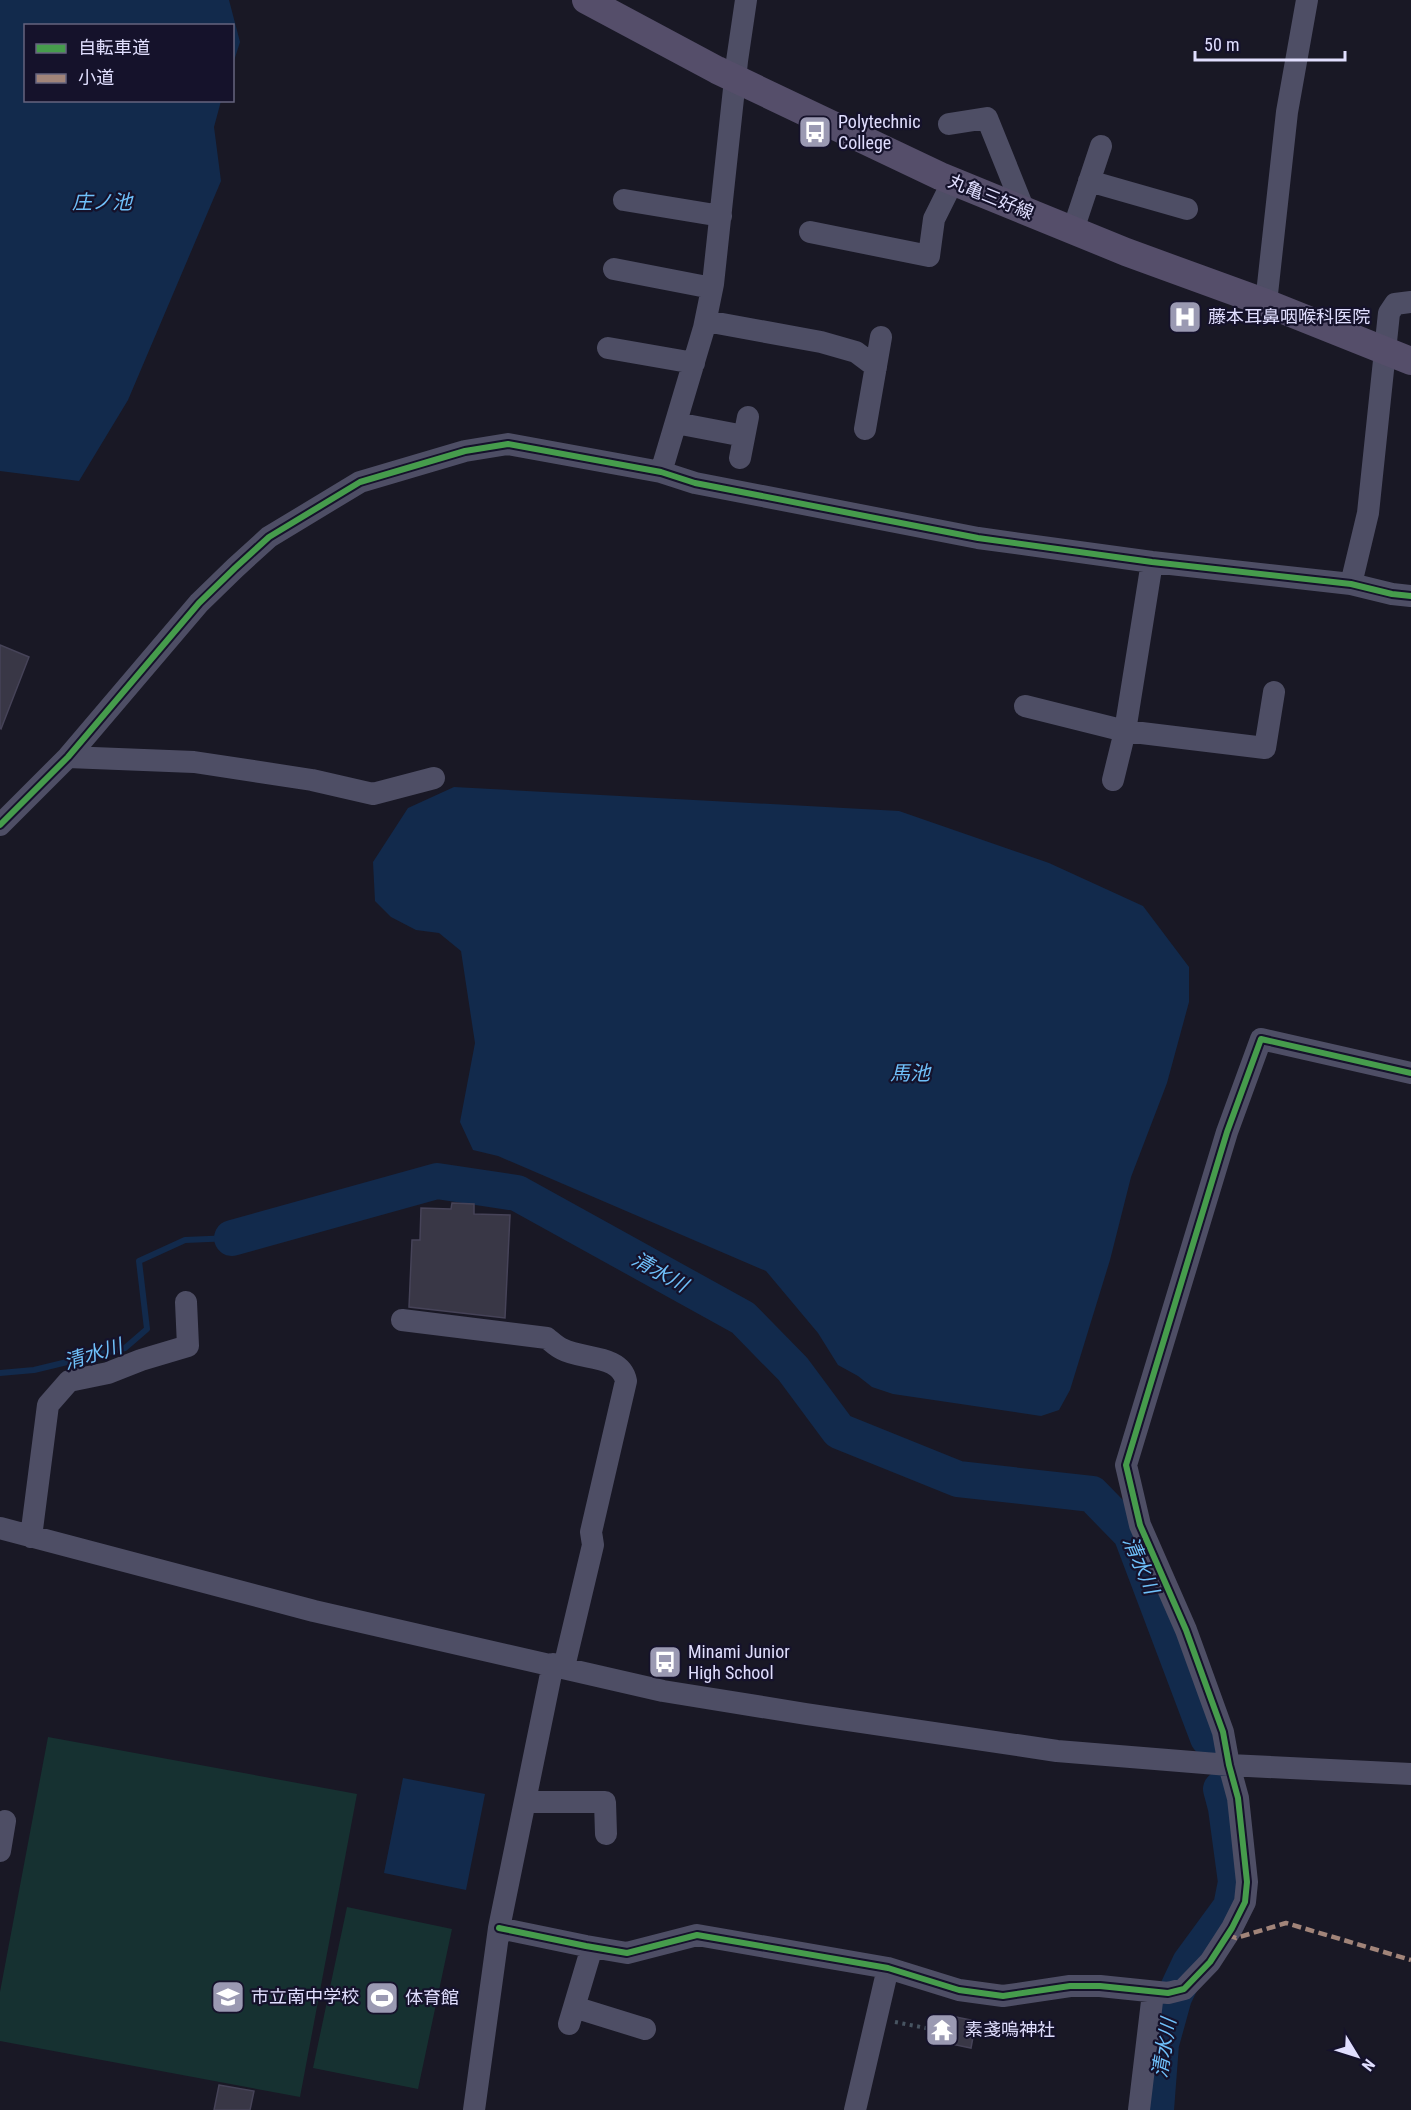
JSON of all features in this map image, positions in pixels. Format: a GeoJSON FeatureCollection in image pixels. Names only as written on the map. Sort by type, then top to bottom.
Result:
{"type":"FeatureCollection","features":[{"type":"Feature","properties":{"kind":"main road","name":"丸亀三好線"},"geometry":{"type":"LineString","coordinates":[[586,0],[736,79],[952,181],[1126,252],[1266,303],[1411,362]]}},
{"type":"Feature","properties":{"kind":"street"},"geometry":{"type":"LineString","coordinates":[[661,472],[705,321],[712,288],[746,0]]}},
{"type":"Feature","properties":{"kind":"street"},"geometry":{"type":"LineString","coordinates":[[1266,303],[1287,112],[1307,0]]}},
{"type":"Feature","properties":{"kind":"street"},"geometry":{"type":"LineString","coordinates":[[949,124],[987,118],[1024,210]]}},
{"type":"Feature","properties":{"kind":"street"},"geometry":{"type":"LineString","coordinates":[[1073,230],[1101,146]]}},
{"type":"Feature","properties":{"kind":"street"},"geometry":{"type":"LineString","coordinates":[[810,232],[893,259],[929,256],[934,219],[952,181]]}},
{"type":"Feature","properties":{"kind":"street"},"geometry":{"type":"LineString","coordinates":[[1089,181],[1186,209]]}},
{"type":"Feature","properties":{"kind":"street"},"geometry":{"type":"LineString","coordinates":[[624,200],[721,216]]}},
{"type":"Feature","properties":{"kind":"street"},"geometry":{"type":"LineString","coordinates":[[614,269],[712,288]]}},
{"type":"Feature","properties":{"kind":"street"},"geometry":{"type":"LineString","coordinates":[[1351,584],[1368,513],[1389,313],[1395,304],[1411,302]]}},
{"type":"Feature","properties":{"kind":"street"},"geometry":{"type":"LineString","coordinates":[[705,321],[821,342],[856,352],[876,367]]}},
{"type":"Feature","properties":{"kind":"street"},"geometry":{"type":"LineString","coordinates":[[865,429],[880,337]]}},
{"type":"Feature","properties":{"kind":"street"},"geometry":{"type":"LineString","coordinates":[[608,348],[693,363]]}},
{"type":"Feature","properties":{"kind":"street"},"geometry":{"type":"LineString","coordinates":[[676,423],[744,437]]}},
{"type":"Feature","properties":{"kind":"street"},"geometry":{"type":"LineString","coordinates":[[0,825],[68,757],[199,603],[269,537],[360,482],[465,451],[508,444],[661,472],[695,483],[978,538],[1152,562],[1351,584],[1411,596]]}},
{"type":"Feature","properties":{"kind":"street"},"geometry":{"type":"LineString","coordinates":[[1113,780],[1125,731],[1152,562]]}},
{"type":"Feature","properties":{"kind":"street"},"geometry":{"type":"LineString","coordinates":[[1025,706],[1125,731],[1265,748],[1274,692]]}},
{"type":"Feature","properties":{"kind":"street"},"geometry":{"type":"LineString","coordinates":[[68,757],[194,762],[312,780],[373,794],[435,778]]}},
{"type":"Feature","properties":{"kind":"street"},"geometry":{"type":"LineString","coordinates":[[500,1928],[627,1953],[697,1935],[888,1968],[959,1990],[1003,1996],[1070,1986],[1169,1991],[1210,1962],[1232,1928],[1245,1902],[1247,1882],[1238,1798],[1228,1765],[1223,1732],[1186,1630],[1140,1525],[1126,1465],[1227,1132],[1261,1040],[1411,1073]]}},
{"type":"Feature","properties":{"kind":"street"},"geometry":{"type":"LineString","coordinates":[[31,1537],[48,1405],[69,1381],[108,1373],[188,1346],[186,1302]]}},
{"type":"Feature","properties":{"kind":"street"},"geometry":{"type":"LineString","coordinates":[[402,1320],[547,1338],[563,1350],[615,1364],[624,1372],[626,1381],[591,1532],[593,1545],[559,1666],[525,1802],[500,1928],[474,2110]]}},
{"type":"Feature","properties":{"kind":"street"},"geometry":{"type":"LineString","coordinates":[[0,1528],[314,1611],[663,1690],[806,1714],[1057,1751],[1228,1765],[1411,1774]]}},
{"type":"Feature","properties":{"kind":"street"},"geometry":{"type":"LineString","coordinates":[[525,1802],[605,1802],[606,1834]]}},
{"type":"Feature","properties":{"kind":"street"},"geometry":{"type":"LineString","coordinates":[[0,1851],[5,1821]]}},
{"type":"Feature","properties":{"kind":"street"},"geometry":{"type":"LineString","coordinates":[[592,1947],[571,2016],[645,2029]]}},
{"type":"Feature","properties":{"kind":"street"},"geometry":{"type":"LineString","coordinates":[[855,2110],[888,1968]]}},
{"type":"Feature","properties":{"kind":"street"},"geometry":{"type":"LineString","coordinates":[[1139,2110],[1169,1991]]}},
{"type":"Feature","properties":{"kind":"path"},"geometry":{"type":"LineString","coordinates":[[877,2019],[942,2031]]}},
{"type":"Feature","properties":{"kind":"green space"},"geometry":{"type":"Polygon","coordinates":[[[48,1737],[357,1794],[300,2097],[0,2041],[0,1992],[48,1737]]]}},
{"type":"Feature","properties":{"kind":"green space","name":"体育館"},"geometry":{"type":"Polygon","coordinates":[[[347,1907],[452,1929],[418,2089],[313,2068],[347,1907]]]}},
{"type":"Feature","properties":{"kind":"water","name":"庄ノ池"},"geometry":{"type":"Polygon","coordinates":[[[0,0],[229,0],[240,42],[234,61],[234,24],[24,24],[24,102],[221,102],[214,127],[221,181],[128,400],[79,481],[0,471],[0,0]]]}},
{"type":"Feature","properties":{"kind":"water","name":"馬池"},"geometry":{"type":"Polygon","coordinates":[[[454,787],[899,811],[1049,863],[1143,906],[1189,967],[1189,1002],[1167,1083],[1131,1177],[1110,1260],[1070,1390],[1059,1410],[1041,1416],[893,1394],[872,1387],[838,1365],[818,1333],[766,1271],[498,1156],[473,1150],[460,1122],[475,1043],[461,951],[439,933],[416,930],[391,917],[375,901],[373,862],[408,808],[454,787]]]}},
{"type":"Feature","properties":{"kind":"water"},"geometry":{"type":"Polygon","coordinates":[[[403,1778],[485,1794],[466,1890],[384,1873],[403,1778]]]}},
{"type":"Feature","properties":{"kind":"building"},"geometry":{"type":"Polygon","coordinates":[[[0,645],[29,657],[1,729],[0,728],[0,645]]]}},
{"type":"Feature","properties":{"kind":"building"},"geometry":{"type":"Polygon","coordinates":[[[452,1203],[474,1204],[474,1214],[510,1215],[505,1318],[409,1307],[412,1240],[420,1240],[421,1208],[451,1209],[452,1203]]]}},
{"type":"Feature","properties":{"kind":"building"},"geometry":{"type":"Polygon","coordinates":[[[956,2017],[976,2021],[971,2048],[951,2044],[956,2017]]]}},
{"type":"Feature","properties":{"kind":"building"},"geometry":{"type":"Polygon","coordinates":[[[219,2085],[254,2091],[250,2110],[214,2110],[219,2085]]]}},
{"type":"Feature","properties":{"kind":"waterway","name":"清水川"},"geometry":{"type":"LineString","coordinates":[[232,1238],[437,1181],[517,1193],[743,1318],[793,1369],[839,1431],[958,1479],[1092,1494],[1131,1534],[1208,1738]]}},
{"type":"Feature","properties":{"kind":"waterway","name":"清水川"},"geometry":{"type":"LineString","coordinates":[[0,1373],[34,1370],[125,1348],[147,1329],[139,1261],[185,1240],[232,1238]]}},
{"type":"Feature","properties":{"kind":"waterway","name":"清水川"},"geometry":{"type":"LineString","coordinates":[[1156,2110],[1161,2044],[1174,1997],[1190,1963],[1231,1907],[1236,1882],[1226,1808],[1221,1789]]}},
{"type":"Feature","properties":{"kind":"marked path"},"geometry":{"type":"LineString","coordinates":[[1228,1935],[1236,1938],[1286,1923],[1411,1960]]}},
{"type":"Feature","properties":{"kind":"cycle path"},"geometry":{"type":"LineString","coordinates":[[0,825],[68,757],[199,603],[269,537],[360,482],[465,451],[508,444],[661,472],[695,483],[978,538],[1152,562],[1351,584],[1411,596]]}},
{"type":"Feature","properties":{"kind":"cycle path"},"geometry":{"type":"LineString","coordinates":[[499,1928],[627,1953],[697,1935],[888,1968],[959,1990],[1003,1996],[1070,1986],[1100,1986],[1168,1993],[1184,1989],[1210,1962],[1232,1928],[1245,1902],[1247,1882],[1238,1798],[1223,1732],[1186,1630],[1140,1525],[1126,1465],[1227,1132],[1261,1039],[1411,1073]]}},
{"type":"Feature","properties":{"kind":"place","name":"Polytechnic College"},"geometry":{"type":"Point","coordinates":[815,132]}},
{"type":"Feature","properties":{"kind":"place","name":"藤本耳鼻咽喉科医院"},"geometry":{"type":"Point","coordinates":[1185,317]}},
{"type":"Feature","properties":{"kind":"place","name":"Minami Junior High School"},"geometry":{"type":"Point","coordinates":[665,1662]}},
{"type":"Feature","properties":{"kind":"place","name":"市立南中学校"},"geometry":{"type":"Point","coordinates":[228,1997]}},
{"type":"Feature","properties":{"kind":"place","name":"体育館"},"geometry":{"type":"Point","coordinates":[382,1998]}},
{"type":"Feature","properties":{"kind":"place","name":"素戔嗚神社"},"geometry":{"type":"Point","coordinates":[942,2030]}}]}
